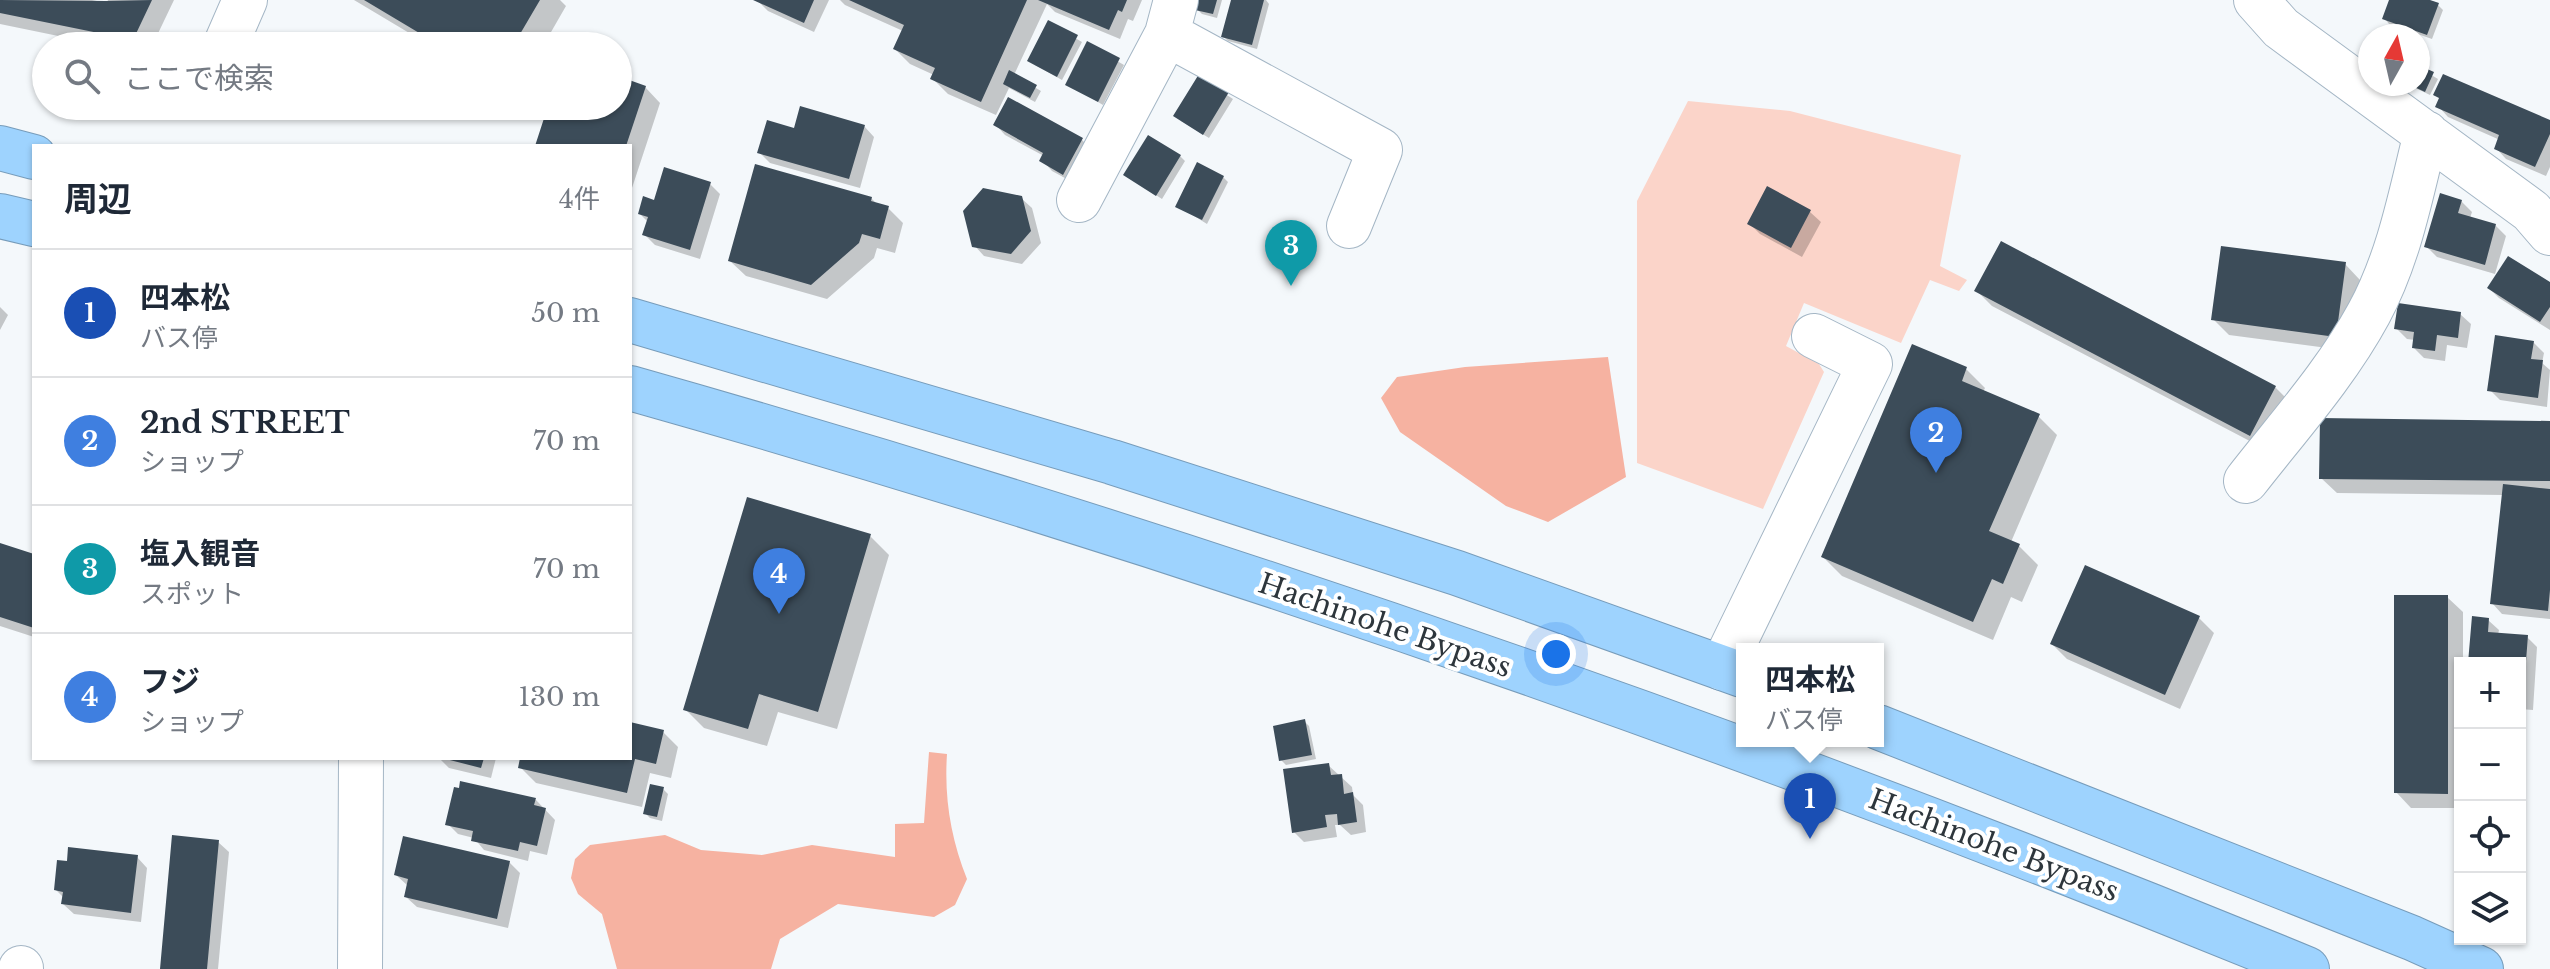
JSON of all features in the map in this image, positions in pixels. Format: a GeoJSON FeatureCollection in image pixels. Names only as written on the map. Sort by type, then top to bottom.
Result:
{"type":"FeatureCollection","features":[{"type":"Feature","properties":{"kind":"highway"},"geometry":{"type":"LineString","coordinates":[[0,148],[32,156]]}},
{"type":"Feature","properties":{"kind":"highway"},"geometry":{"type":"LineString","coordinates":[[0,216],[32,224]]}},
{"type":"Feature","properties":{"kind":"highway"},"geometry":{"type":"LineString","coordinates":[[632,321],[1112,462],[1457,573],[1732,671]]}},
{"type":"Feature","properties":{"kind":"highway","name":"Hachinohe Bypass"},"geometry":{"type":"LineString","coordinates":[[632,389],[759,424],[1140,542],[1630,707],[1736,746]]}},
{"type":"Feature","properties":{"kind":"highway"},"geometry":{"type":"LineString","coordinates":[[1884,729],[2412,938],[2481,969]]}},
{"type":"Feature","properties":{"kind":"highway","name":"Hachinohe Bypass"},"geometry":{"type":"LineString","coordinates":[[1737,747],[1936,821],[2307,969]]}},
{"type":"Feature","properties":{"kind":"street"},"geometry":{"type":"LineString","coordinates":[[231,32],[245,0]]}},
{"type":"Feature","properties":{"kind":"street"},"geometry":{"type":"LineString","coordinates":[[2256,0],[2281,28],[2531,211],[2550,233]]}},
{"type":"Feature","properties":{"kind":"street"},"geometry":{"type":"LineString","coordinates":[[1079,200],[1172,17],[1380,150],[1349,226]]}},
{"type":"Feature","properties":{"kind":"street"},"geometry":{"type":"LineString","coordinates":[[2246,481],[2340,360],[2370,312],[2397,250],[2426,133]]}},
{"type":"Feature","properties":{"kind":"street"},"geometry":{"type":"LineString","coordinates":[[1745,643],[1870,364],[1814,336]]}},
{"type":"Feature","properties":{"kind":"street"},"geometry":{"type":"LineString","coordinates":[[360,969],[361,760]]}},
{"type":"Feature","properties":{"kind":"shaded area"},"geometry":{"type":"Polygon","coordinates":[[[1688,101],[1790,111],[1961,155],[1940,266],[1967,280],[1959,291],[1930,280],[1901,343],[1804,303],[1786,346],[1819,364],[1824,372],[1763,509],[1637,463],[1637,201],[1688,101]]]}},
{"type":"Feature","properties":{"kind":"shaded area"},"geometry":{"type":"Polygon","coordinates":[[[1608,357],[1626,477],[1548,522],[1506,506],[1400,432],[1381,398],[1397,377],[1465,367],[1608,357]]]}},
{"type":"Feature","properties":{"kind":"shaded area"},"geometry":{"type":"Polygon","coordinates":[[[929,752],[947,754],[950,818],[967,879],[955,905],[934,917],[838,904],[780,939],[771,969],[617,969],[602,914],[578,894],[571,878],[575,859],[590,845],[665,835],[701,850],[762,855],[812,845],[895,857],[895,824],[924,823],[929,752]]]}},
{"type":"Feature","properties":{"kind":"building"},"geometry":{"type":"Polygon","coordinates":[[[0,0],[152,0],[137,32],[94,32],[0,13],[0,0]]]}},
{"type":"Feature","properties":{"kind":"building"},"geometry":{"type":"Polygon","coordinates":[[[364,0],[540,0],[521,32],[418,32],[364,0]]]}},
{"type":"Feature","properties":{"kind":"building"},"geometry":{"type":"Polygon","coordinates":[[[753,0],[814,0],[804,23],[753,0]]]}},
{"type":"Feature","properties":{"kind":"building"},"geometry":{"type":"Polygon","coordinates":[[[849,0],[1027,0],[981,102],[930,79],[935,68],[893,49],[904,25],[849,0]]]}},
{"type":"Feature","properties":{"kind":"building"},"geometry":{"type":"Polygon","coordinates":[[[1038,0],[1127,0],[1122,12],[1118,10],[1109,30],[1038,0]]]}},
{"type":"Feature","properties":{"kind":"building"},"geometry":{"type":"Polygon","coordinates":[[[1197,0],[1217,0],[1213,14],[1195,10],[1197,0]]]}},
{"type":"Feature","properties":{"kind":"building"},"geometry":{"type":"Polygon","coordinates":[[[1231,0],[1264,0],[1252,45],[1221,37],[1231,0]]]}},
{"type":"Feature","properties":{"kind":"building"},"geometry":{"type":"Polygon","coordinates":[[[2389,0],[2430,0],[2439,3],[2430,27],[2430,24],[2396,24],[2382,19],[2389,0]]]}},
{"type":"Feature","properties":{"kind":"building"},"geometry":{"type":"Polygon","coordinates":[[[1048,20],[1078,35],[1057,77],[1027,61],[1048,20]]]}},
{"type":"Feature","properties":{"kind":"building"},"geometry":{"type":"Polygon","coordinates":[[[1087,41],[1120,58],[1098,102],[1065,85],[1087,41]]]}},
{"type":"Feature","properties":{"kind":"building"},"geometry":{"type":"Polygon","coordinates":[[[1009,70],[1037,85],[1030,98],[1003,84],[1009,70]]]}},
{"type":"Feature","properties":{"kind":"building"},"geometry":{"type":"Polygon","coordinates":[[[1199,74],[1229,92],[1203,135],[1173,116],[1199,74]]]}},
{"type":"Feature","properties":{"kind":"building"},"geometry":{"type":"Polygon","coordinates":[[[2443,74],[2550,120],[2550,134],[2535,167],[2494,149],[2499,135],[2435,107],[2439,98],[2433,95],[2443,74]]]}},
{"type":"Feature","properties":{"kind":"building"},"geometry":{"type":"Polygon","coordinates":[[[632,81],[646,86],[627,144],[536,144],[543,120],[632,120],[632,81]]]}},
{"type":"Feature","properties":{"kind":"building"},"geometry":{"type":"Polygon","coordinates":[[[1008,97],[1083,138],[1063,175],[1039,161],[1043,153],[993,125],[1008,97]]]}},
{"type":"Feature","properties":{"kind":"building"},"geometry":{"type":"Polygon","coordinates":[[[800,106],[865,125],[849,179],[757,153],[767,120],[794,128],[800,106]]]}},
{"type":"Feature","properties":{"kind":"building"},"geometry":{"type":"Polygon","coordinates":[[[1148,135],[1181,155],[1156,196],[1123,175],[1148,135]]]}},
{"type":"Feature","properties":{"kind":"building"},"geometry":{"type":"Polygon","coordinates":[[[1197,162],[1224,176],[1202,220],[1175,207],[1197,162]]]}},
{"type":"Feature","properties":{"kind":"building"},"geometry":{"type":"Polygon","coordinates":[[[755,164],[872,197],[871,201],[889,206],[880,239],[862,234],[859,243],[811,285],[728,261],[755,164]]]}},
{"type":"Feature","properties":{"kind":"building"},"geometry":{"type":"Polygon","coordinates":[[[664,167],[711,182],[690,250],[642,235],[648,217],[638,214],[643,196],[654,200],[664,167]]]}},
{"type":"Feature","properties":{"kind":"building"},"geometry":{"type":"Polygon","coordinates":[[[1767,186],[1811,210],[1791,248],[1747,224],[1767,186]]]}},
{"type":"Feature","properties":{"kind":"building"},"geometry":{"type":"Polygon","coordinates":[[[983,188],[1022,196],[1031,231],[1011,254],[972,247],[963,211],[983,188]]]}},
{"type":"Feature","properties":{"kind":"building"},"geometry":{"type":"Polygon","coordinates":[[[2440,193],[2462,200],[2458,213],[2496,224],[2485,265],[2424,247],[2440,193]]]}},
{"type":"Feature","properties":{"kind":"building"},"geometry":{"type":"Polygon","coordinates":[[[2001,241],[2276,386],[2250,436],[1974,291],[2001,241]]]}},
{"type":"Feature","properties":{"kind":"building"},"geometry":{"type":"Polygon","coordinates":[[[2221,246],[2346,262],[2336,337],[2211,320],[2221,246]]]}},
{"type":"Feature","properties":{"kind":"building"},"geometry":{"type":"Polygon","coordinates":[[[2508,256],[2550,282],[2550,307],[2540,322],[2487,288],[2508,256]]]}},
{"type":"Feature","properties":{"kind":"building"},"geometry":{"type":"Polygon","coordinates":[[[2398,303],[2461,312],[2458,338],[2437,335],[2435,351],[2412,348],[2414,332],[2394,329],[2398,303]]]}},
{"type":"Feature","properties":{"kind":"building"},"geometry":{"type":"Polygon","coordinates":[[[2495,335],[2534,341],[2531,359],[2543,360],[2538,398],[2487,391],[2495,335]]]}},
{"type":"Feature","properties":{"kind":"building"},"geometry":{"type":"Polygon","coordinates":[[[1912,344],[1967,367],[1962,381],[2040,414],[1989,531],[2020,544],[2003,584],[1992,579],[1973,622],[1821,557],[1912,344]]]}},
{"type":"Feature","properties":{"kind":"building"},"geometry":{"type":"Polygon","coordinates":[[[2320,418],[2550,421],[2550,481],[2319,479],[2320,418]]]}},
{"type":"Feature","properties":{"kind":"building"},"geometry":{"type":"Polygon","coordinates":[[[2503,484],[2550,489],[2548,611],[2490,604],[2503,484]]]}},
{"type":"Feature","properties":{"kind":"building"},"geometry":{"type":"Polygon","coordinates":[[[747,497],[871,534],[818,712],[759,694],[748,729],[683,710],[747,497]]]}},
{"type":"Feature","properties":{"kind":"building"},"geometry":{"type":"Polygon","coordinates":[[[0,543],[32,553],[32,627],[0,617],[0,543]]]}},
{"type":"Feature","properties":{"kind":"building"},"geometry":{"type":"Polygon","coordinates":[[[2085,565],[2200,616],[2165,695],[2050,644],[2085,565]]]}},
{"type":"Feature","properties":{"kind":"building"},"geometry":{"type":"Polygon","coordinates":[[[2394,595],[2448,595],[2448,794],[2394,793],[2394,595]]]}},
{"type":"Feature","properties":{"kind":"building"},"geometry":{"type":"Polygon","coordinates":[[[2472,616],[2489,618],[2488,632],[2528,635],[2526,661],[2526,657],[2469,657],[2472,616]]]}},
{"type":"Feature","properties":{"kind":"building"},"geometry":{"type":"Polygon","coordinates":[[[1305,719],[1312,755],[1279,761],[1273,726],[1305,719]]]}},
{"type":"Feature","properties":{"kind":"building"},"geometry":{"type":"Polygon","coordinates":[[[632,722],[664,730],[656,764],[635,759],[627,793],[518,768],[520,760],[632,760],[632,722]]]}},
{"type":"Feature","properties":{"kind":"building"},"geometry":{"type":"Polygon","coordinates":[[[450,760],[483,760],[481,768],[450,760]]]}},
{"type":"Feature","properties":{"kind":"building"},"geometry":{"type":"Polygon","coordinates":[[[1329,763],[1331,775],[1342,774],[1344,794],[1353,792],[1357,822],[1338,825],[1337,814],[1325,815],[1327,827],[1292,833],[1283,769],[1329,763]]]}},
{"type":"Feature","properties":{"kind":"building"},"geometry":{"type":"Polygon","coordinates":[[[460,781],[536,798],[534,805],[546,808],[537,846],[520,842],[518,851],[471,841],[473,831],[445,825],[454,787],[459,788],[460,781]]]}},
{"type":"Feature","properties":{"kind":"building"},"geometry":{"type":"Polygon","coordinates":[[[650,784],[664,787],[657,817],[643,814],[650,784]]]}},
{"type":"Feature","properties":{"kind":"building"},"geometry":{"type":"Polygon","coordinates":[[[172,835],[219,840],[207,969],[160,969],[172,835]]]}},
{"type":"Feature","properties":{"kind":"building"},"geometry":{"type":"Polygon","coordinates":[[[403,836],[510,861],[497,919],[404,897],[408,879],[394,875],[403,836]]]}},
{"type":"Feature","properties":{"kind":"building"},"geometry":{"type":"Polygon","coordinates":[[[68,847],[138,855],[131,913],[61,904],[63,892],[54,890],[57,860],[67,861],[68,847]]]}},
{"type":"Feature","properties":{"kind":"place","name":"塩入観音"},"geometry":{"type":"Point","coordinates":[1291,286]}},
{"type":"Feature","properties":{"kind":"place","name":"2nd STREET"},"geometry":{"type":"Point","coordinates":[1936,473]}},
{"type":"Feature","properties":{"kind":"place","name":"フジ"},"geometry":{"type":"Point","coordinates":[779,614]}},
{"type":"Feature","properties":{"kind":"place","name":"四本松"},"geometry":{"type":"Point","coordinates":[1810,839]}}]}
